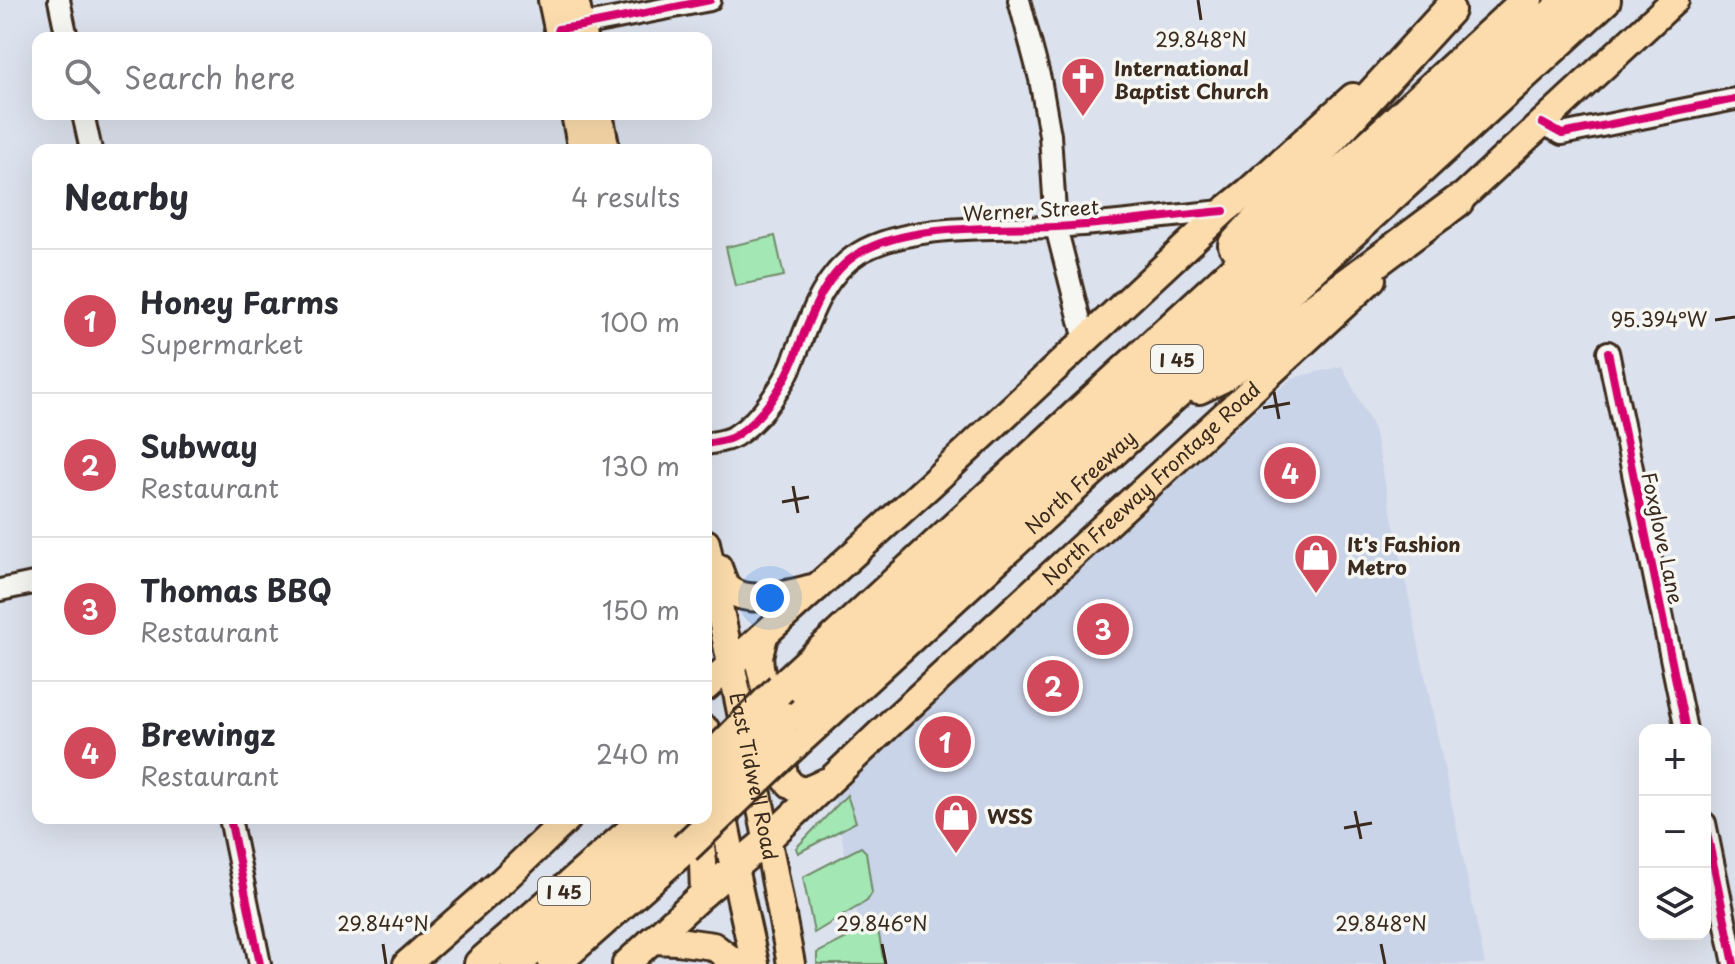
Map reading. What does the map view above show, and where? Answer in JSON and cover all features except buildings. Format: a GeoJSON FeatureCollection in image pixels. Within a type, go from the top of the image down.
{"type":"FeatureCollection","features":[{"type":"Feature","properties":{"kind":"highway","name":"I 45"},"geometry":{"type":"LineString","coordinates":[[712,757],[781,688],[1527,0]]}},
{"type":"Feature","properties":{"kind":"highway","name":"North Freeway"},"geometry":{"type":"LineString","coordinates":[[712,818],[790,731],[1568,0]]}},
{"type":"Feature","properties":{"kind":"highway","name":"North Freeway"},"geometry":{"type":"LineString","coordinates":[[712,787],[790,731],[1158,409],[1605,0]]}},
{"type":"Feature","properties":{"kind":"highway"},"geometry":{"type":"LineString","coordinates":[[1082,410],[1454,5]]}},
{"type":"Feature","properties":{"kind":"highway"},"geometry":{"type":"LineString","coordinates":[[1158,409],[1222,377],[1458,201]]}},
{"type":"Feature","properties":{"kind":"highway","name":"I 45"},"geometry":{"type":"LineString","coordinates":[[480,964],[640,824]]}},
{"type":"Feature","properties":{"kind":"highway"},"geometry":{"type":"LineString","coordinates":[[516,964],[669,824]]}},
{"type":"Feature","properties":{"kind":"highway","name":"North Freeway"},"geometry":{"type":"LineString","coordinates":[[554,964],[685,848],[707,824]]}},
{"type":"Feature","properties":{"kind":"main road"},"geometry":{"type":"LineString","coordinates":[[552,0],[569,32]]}},
{"type":"Feature","properties":{"kind":"main road"},"geometry":{"type":"LineString","coordinates":[[570,32],[575,0]]}},
{"type":"Feature","properties":{"kind":"main road","name":"North Freeway Frontage Road"},"geometry":{"type":"LineString","coordinates":[[626,964],[767,840],[1675,0]]}},
{"type":"Feature","properties":{"kind":"main road"},"geometry":{"type":"LineString","coordinates":[[712,682],[930,485],[1224,211],[1454,5]]}},
{"type":"Feature","properties":{"kind":"main road"},"geometry":{"type":"LineString","coordinates":[[576,120],[581,144]]}},
{"type":"Feature","properties":{"kind":"main road"},"geometry":{"type":"LineString","coordinates":[[600,120],[605,144]]}},
{"type":"Feature","properties":{"kind":"main road"},"geometry":{"type":"LineString","coordinates":[[712,554],[727,587],[737,594],[764,598],[817,587]]}},
{"type":"Feature","properties":{"kind":"main road","name":"East Tidwell Road"},"geometry":{"type":"LineString","coordinates":[[712,570],[791,964]]}},
{"type":"Feature","properties":{"kind":"main road"},"geometry":{"type":"LineString","coordinates":[[764,636],[760,667],[785,778],[791,787],[800,791],[831,779]]}},
{"type":"Feature","properties":{"kind":"main road","name":"East Tidwell Road"},"geometry":{"type":"LineString","coordinates":[[712,760],[755,964]]}},
{"type":"Feature","properties":{"kind":"main road"},"geometry":{"type":"LineString","coordinates":[[407,964],[562,824]]}},
{"type":"Feature","properties":{"kind":"main road"},"geometry":{"type":"LineString","coordinates":[[698,824],[704,893]]}},
{"type":"Feature","properties":{"kind":"main road"},"geometry":{"type":"LineString","coordinates":[[652,940],[713,946],[737,964]]}},
{"type":"Feature","properties":{"kind":"street"},"geometry":{"type":"LineString","coordinates":[[59,0],[66,32]]}},
{"type":"Feature","properties":{"kind":"street"},"geometry":{"type":"LineString","coordinates":[[574,32],[710,0]]}},
{"type":"Feature","properties":{"kind":"street"},"geometry":{"type":"LineString","coordinates":[[1019,0],[1040,79],[1050,135],[1056,227],[1085,340]]}},
{"type":"Feature","properties":{"kind":"street"},"geometry":{"type":"LineString","coordinates":[[1542,123],[1562,134],[1735,99]]}},
{"type":"Feature","properties":{"kind":"street"},"geometry":{"type":"LineString","coordinates":[[84,120],[90,144]]}},
{"type":"Feature","properties":{"kind":"street","name":"Werner Street"},"geometry":{"type":"LineString","coordinates":[[712,442],[733,437],[759,415],[795,357],[805,328],[826,287],[858,254],[905,235],[989,228],[1056,227],[1224,211]]}},
{"type":"Feature","properties":{"kind":"street","name":"Foxglove Lane"},"geometry":{"type":"LineString","coordinates":[[1608,352],[1685,724]]}},
{"type":"Feature","properties":{"kind":"street"},"geometry":{"type":"LineString","coordinates":[[0,590],[32,583]]}},
{"type":"Feature","properties":{"kind":"street"},"geometry":{"type":"LineString","coordinates":[[231,824],[260,964]]}},
{"type":"Feature","properties":{"kind":"street"},"geometry":{"type":"LineString","coordinates":[[1711,852],[1734,964]]}},
{"type":"Feature","properties":{"kind":"shaded area"},"geometry":{"type":"Polygon","coordinates":[[[1342,366],[1374,429],[1485,964],[867,964],[832,789],[1292,378],[1342,366]]]}},
{"type":"Feature","properties":{"kind":"green space"},"geometry":{"type":"Polygon","coordinates":[[[775,236],[784,276],[735,286],[726,247],[775,236]]]}},
{"type":"Feature","properties":{"kind":"green space"},"geometry":{"type":"Polygon","coordinates":[[[847,795],[856,822],[798,853],[796,848],[847,795]]]}},
{"type":"Feature","properties":{"kind":"green space"},"geometry":{"type":"Polygon","coordinates":[[[861,847],[866,852],[872,893],[867,901],[814,933],[803,877],[861,847]]]}},
{"type":"Feature","properties":{"kind":"green space"},"geometry":{"type":"Polygon","coordinates":[[[872,925],[878,929],[884,964],[817,964],[817,953],[872,925]]]}},
{"type":"Feature","properties":{"kind":"cycle path"},"geometry":{"type":"LineString","coordinates":[[558,29],[710,0]]}},
{"type":"Feature","properties":{"kind":"cycle path"},"geometry":{"type":"LineString","coordinates":[[1542,123],[1562,134],[1735,99]]}},
{"type":"Feature","properties":{"kind":"cycle path"},"geometry":{"type":"LineString","coordinates":[[712,443],[735,436],[745,429],[772,400],[786,377],[827,285],[847,262],[880,243],[928,232],[1076,226],[1224,211]]}},
{"type":"Feature","properties":{"kind":"cycle path"},"geometry":{"type":"LineString","coordinates":[[1608,352],[1685,724]]}},
{"type":"Feature","properties":{"kind":"cycle path"},"geometry":{"type":"LineString","coordinates":[[231,824],[260,964]]}},
{"type":"Feature","properties":{"kind":"cycle path"},"geometry":{"type":"LineString","coordinates":[[1711,852],[1734,964]]}},
{"type":"Feature","properties":{"kind":"place","name":"International Baptist Church"},"geometry":{"type":"Point","coordinates":[1083,118]}},
{"type":"Feature","properties":{"kind":"place","name":"Brewingz"},"geometry":{"type":"Point","coordinates":[1290,473]}},
{"type":"Feature","properties":{"kind":"place","name":"It's Fashion Metro"},"geometry":{"type":"Point","coordinates":[1316,595]}},
{"type":"Feature","properties":{"kind":"place","name":"Thomas BBQ"},"geometry":{"type":"Point","coordinates":[1103,629]}},
{"type":"Feature","properties":{"kind":"place","name":"Subway"},"geometry":{"type":"Point","coordinates":[1053,686]}},
{"type":"Feature","properties":{"kind":"place","name":"Honey Farms"},"geometry":{"type":"Point","coordinates":[945,742]}},
{"type":"Feature","properties":{"kind":"place","name":"WSS"},"geometry":{"type":"Point","coordinates":[956,855]}}]}
